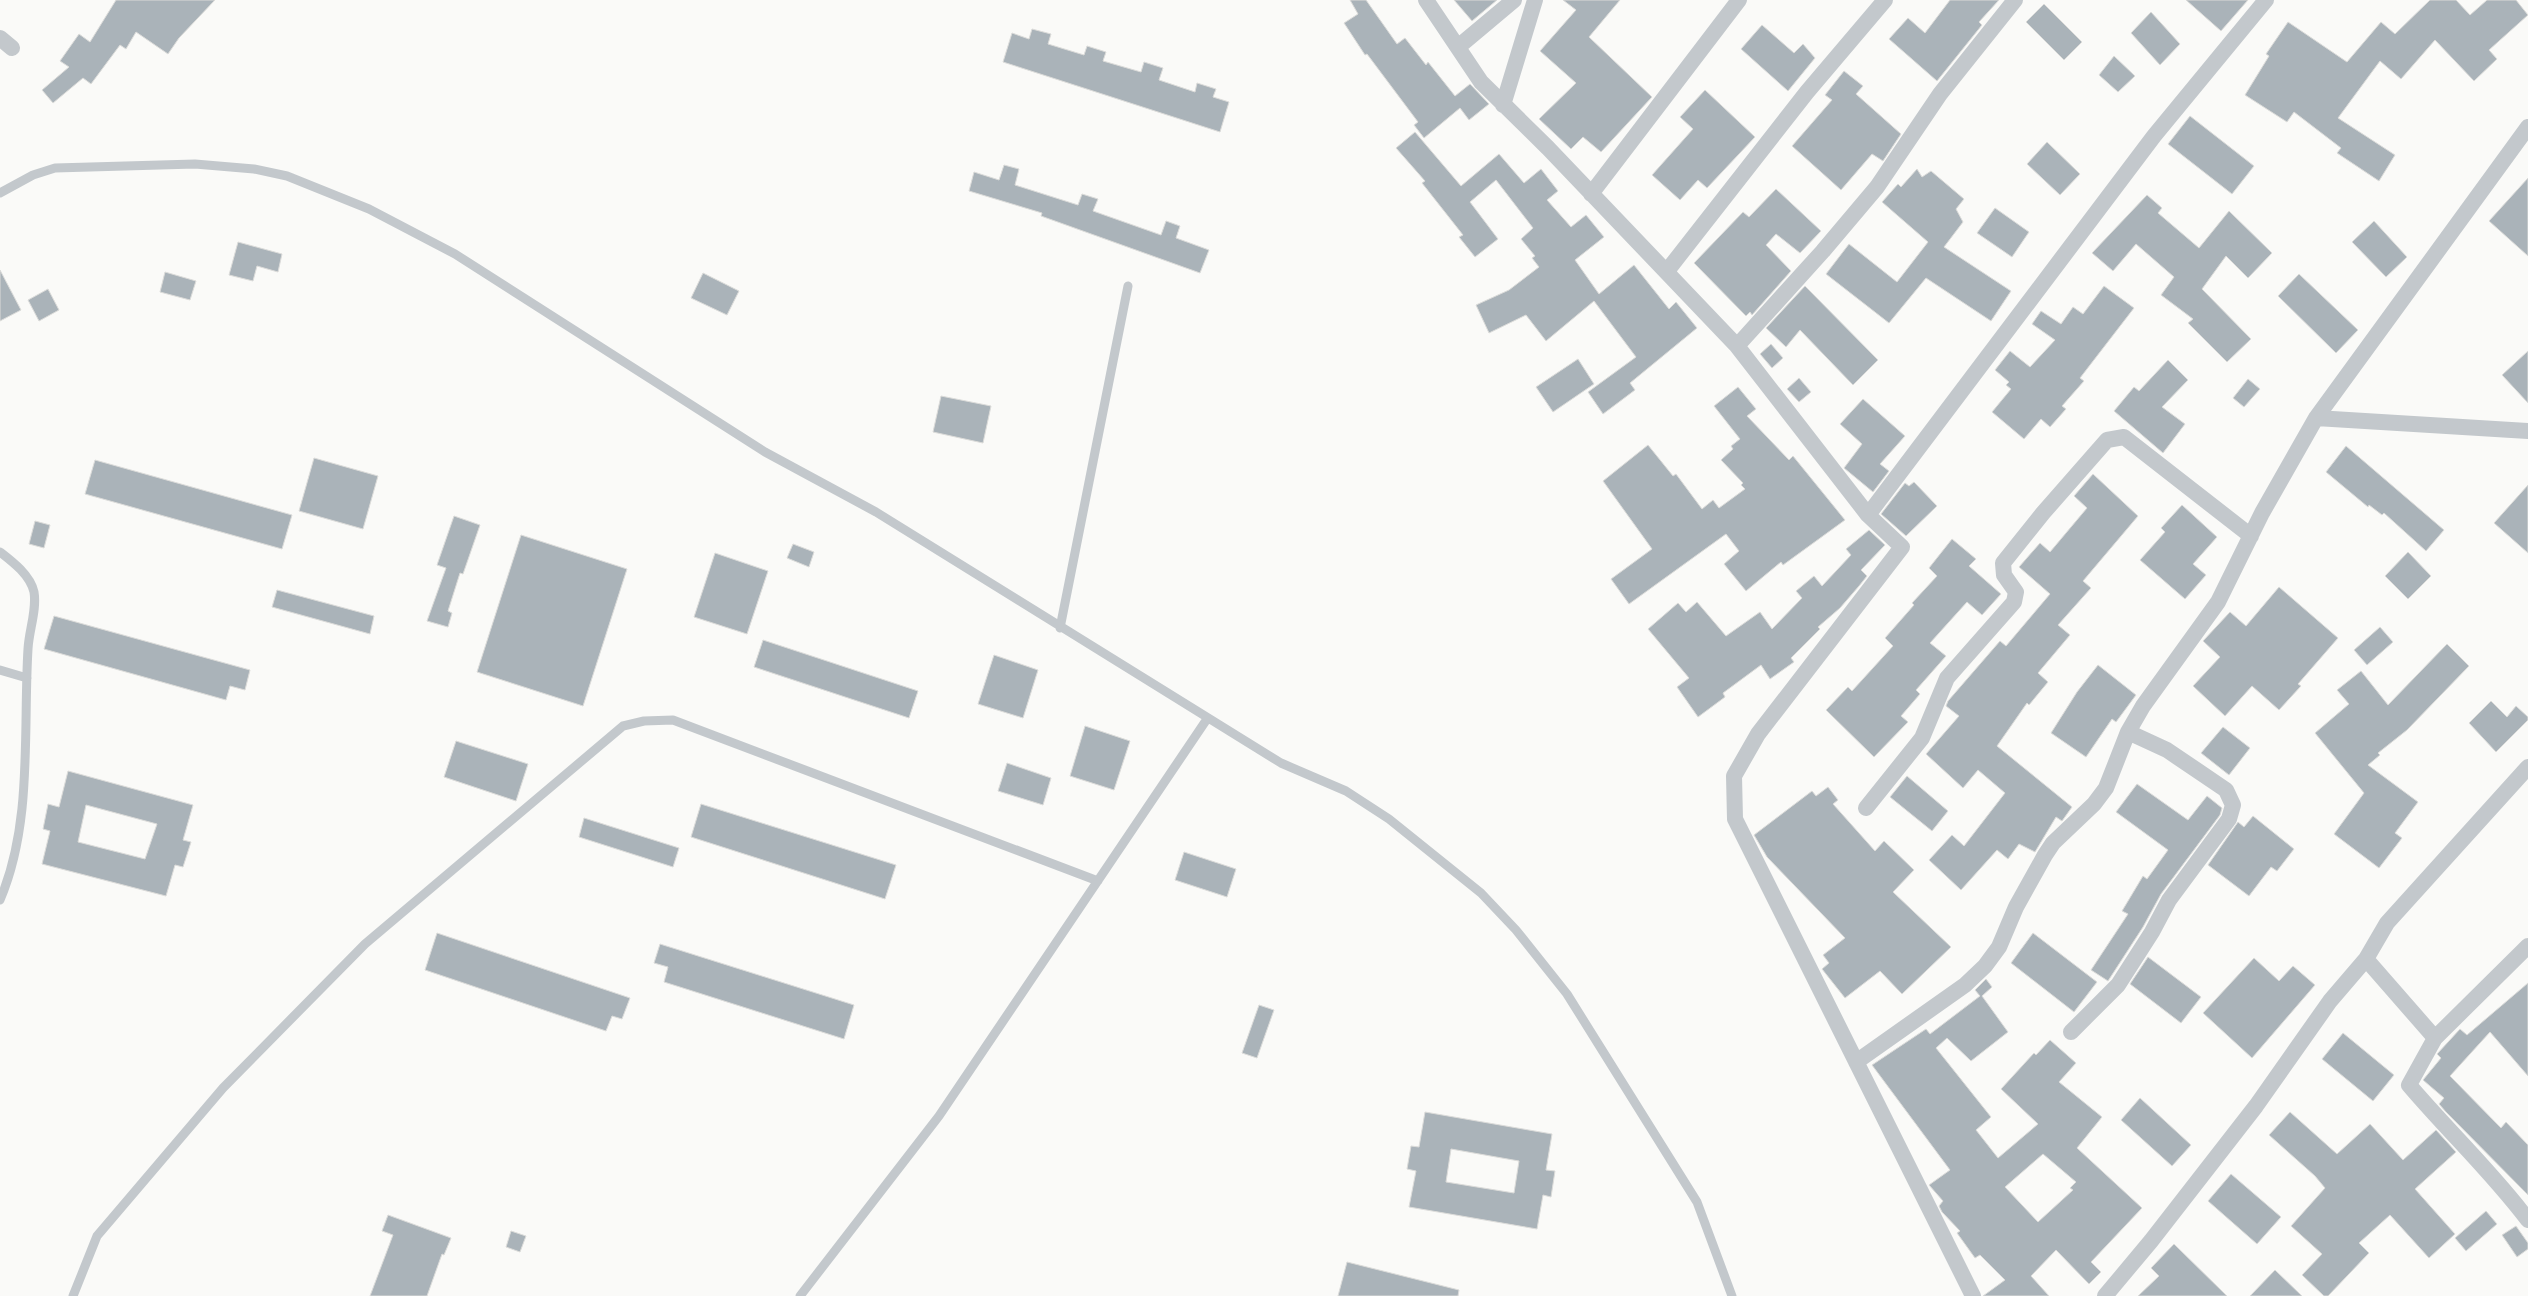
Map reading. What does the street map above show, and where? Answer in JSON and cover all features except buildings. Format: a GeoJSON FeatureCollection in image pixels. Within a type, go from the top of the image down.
{"type":"FeatureCollection","features":[{"type":"Feature","properties":{"kind":"street"},"geometry":{"type":"LineString","coordinates":[[1426,0],[1481,82],[1503,106],[1548,148],[1737,346],[1868,515],[1902,547],[1758,734],[1734,776],[1735,819],[1973,1296]]}},
{"type":"Feature","properties":{"kind":"street"},"geometry":{"type":"LineString","coordinates":[[1458,47],[1514,0]]}},
{"type":"Feature","properties":{"kind":"street"},"geometry":{"type":"LineString","coordinates":[[1503,106],[1536,0]]}},
{"type":"Feature","properties":{"kind":"street"},"geometry":{"type":"LineString","coordinates":[[1591,194],[1739,0]]}},
{"type":"Feature","properties":{"kind":"street"},"geometry":{"type":"LineString","coordinates":[[1667,271],[1807,92],[1885,0]]}},
{"type":"Feature","properties":{"kind":"street"},"geometry":{"type":"LineString","coordinates":[[1737,346],[1872,194],[1940,94],[2015,0]]}},
{"type":"Feature","properties":{"kind":"street"},"geometry":{"type":"LineString","coordinates":[[1868,515],[2154,136],[2266,0]]}},
{"type":"Feature","properties":{"kind":"street"},"geometry":{"type":"LineString","coordinates":[[1856,1062],[1965,985],[1985,966],[1999,947],[2016,907],[2045,855],[2053,843],[2094,804],[2106,788],[2128,732],[2143,706],[2218,602],[2251,536],[2316,418],[2528,127]]}},
{"type":"Feature","properties":{"kind":"street"},"geometry":{"type":"LineString","coordinates":[[2316,418],[2528,431]]}},
{"type":"Feature","properties":{"kind":"street"},"geometry":{"type":"LineString","coordinates":[[1866,808],[1922,738],[1947,678],[2014,602],[2016,592],[2004,575],[2003,563],[2043,513],[2108,440],[2124,437],[2251,536]]}},
{"type":"Feature","properties":{"kind":"street"},"geometry":{"type":"LineString","coordinates":[[2071,1032],[2118,985],[2152,932],[2169,900],[2229,819],[2233,805],[2226,790],[2167,750],[2128,732]]}},
{"type":"Feature","properties":{"kind":"street"},"geometry":{"type":"LineString","coordinates":[[2105,1296],[2151,1241],[2256,1106],[2330,1001],[2366,959],[2387,923],[2528,767]]}},
{"type":"Feature","properties":{"kind":"street"},"geometry":{"type":"LineString","coordinates":[[2528,946],[2435,1038],[2409,1085],[2442,1125],[2480,1162],[2528,1220]]}},
{"type":"Feature","properties":{"kind":"street"},"geometry":{"type":"LineString","coordinates":[[2366,959],[2435,1038]]}},
{"type":"Feature","properties":{"kind":"lane"},"geometry":{"type":"LineString","coordinates":[[0,193],[33,174],[55,168],[195,164],[254,169],[287,176],[369,209],[455,254],[765,452],[876,512],[1207,719],[1281,763],[1346,791],[1389,818],[1482,893],[1516,930],[1567,994],[1697,1202],[1732,1296]]}},
{"type":"Feature","properties":{"kind":"lane"},"geometry":{"type":"LineString","coordinates":[[1060,628],[1128,286]]}},
{"type":"Feature","properties":{"kind":"lane"},"geometry":{"type":"LineString","coordinates":[[0,552],[26,577],[34,591],[25,763],[17,849],[11,875],[0,900]]}},
{"type":"Feature","properties":{"kind":"lane"},"geometry":{"type":"LineString","coordinates":[[0,670],[28,678]]}},
{"type":"Feature","properties":{"kind":"lane"},"geometry":{"type":"LineString","coordinates":[[800,1296],[939,1116],[1022,990],[1207,719]]}},
{"type":"Feature","properties":{"kind":"lane"},"geometry":{"type":"LineString","coordinates":[[73,1296],[97,1236],[223,1088],[365,944],[623,726],[644,721],[672,720],[1098,881]]}}]}
